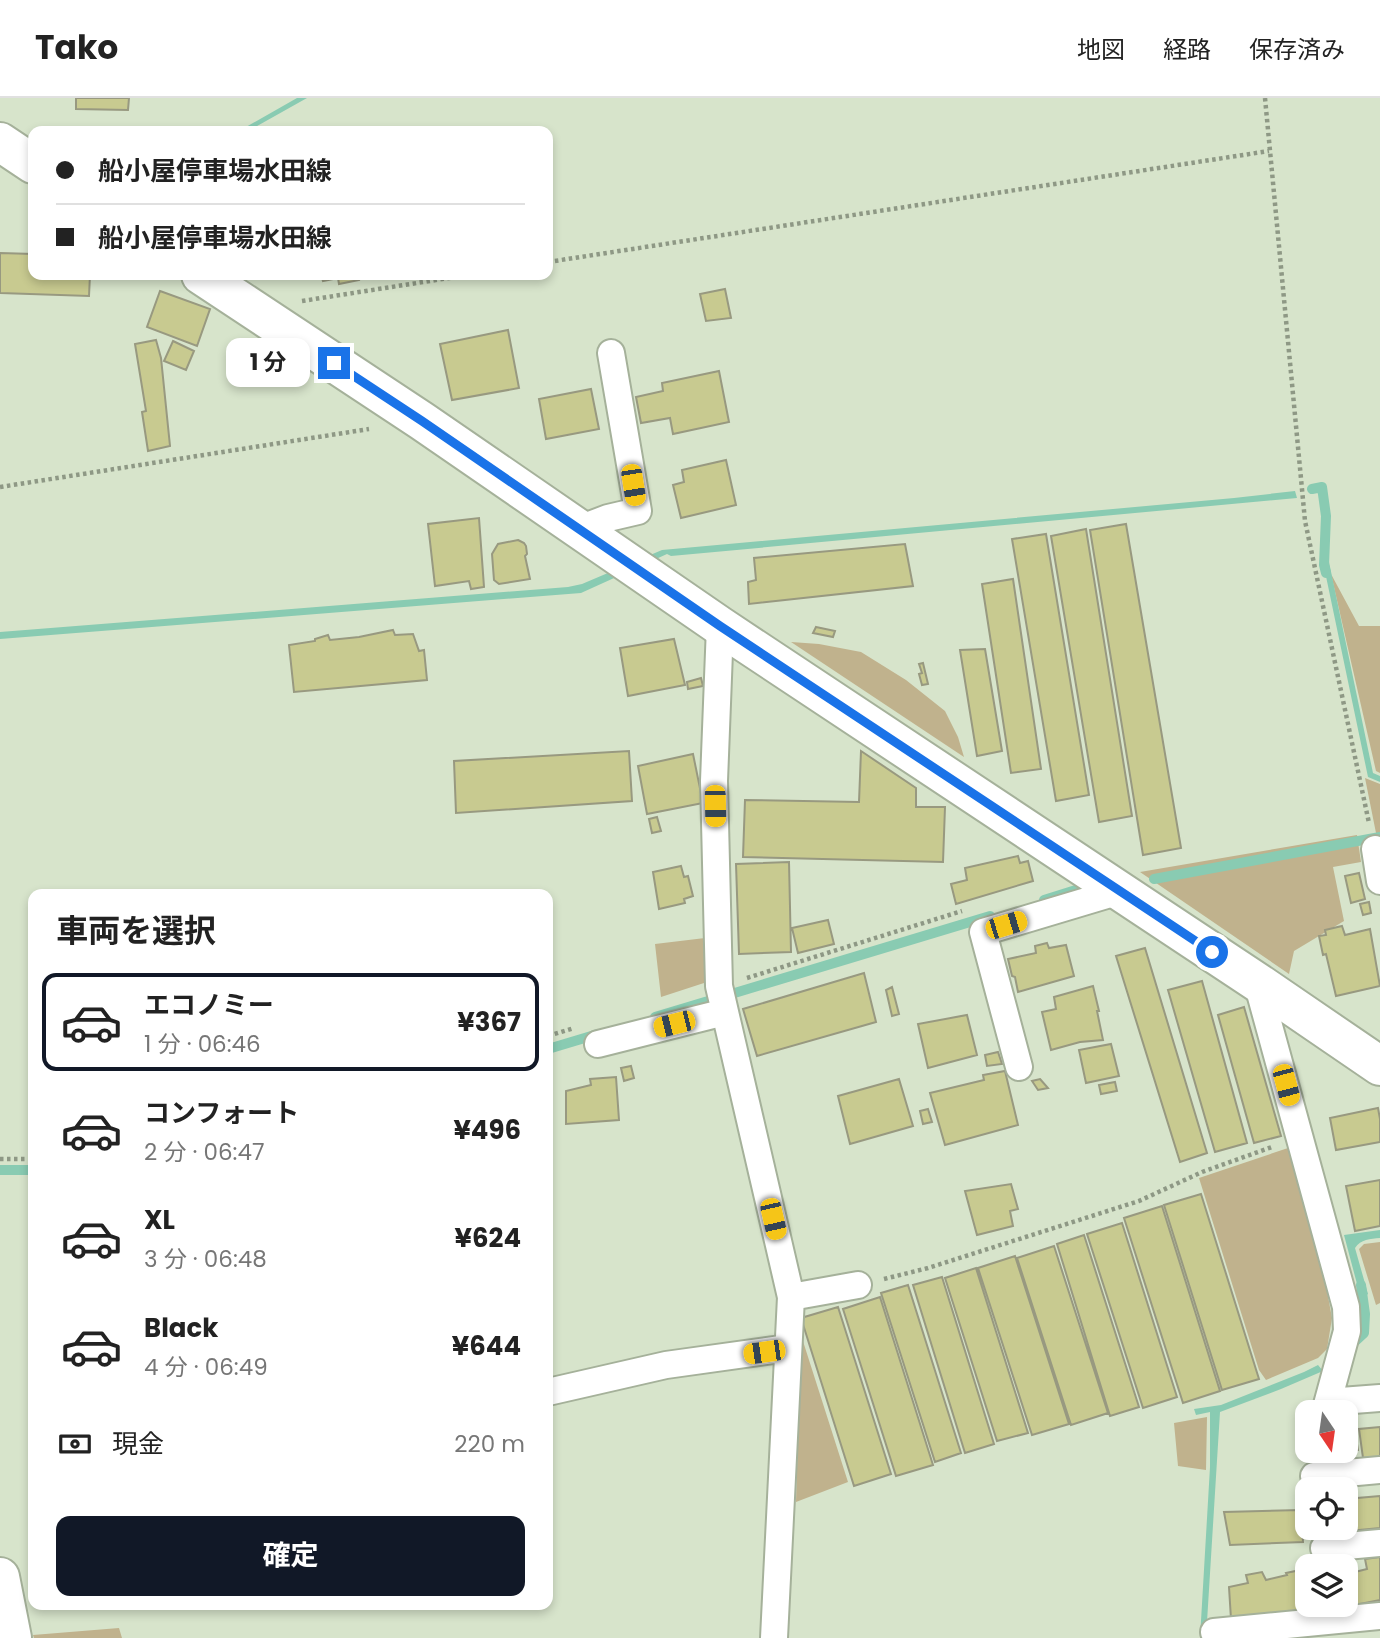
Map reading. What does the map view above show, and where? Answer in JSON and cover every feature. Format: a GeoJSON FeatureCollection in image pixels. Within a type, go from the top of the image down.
{"type":"FeatureCollection","features":[{"type":"Feature","properties":{"kind":"main road"},"geometry":{"type":"LineString","coordinates":[[0,142],[28,161]]}},
{"type":"Feature","properties":{"kind":"main road"},"geometry":{"type":"LineString","coordinates":[[209,280],[422,421],[720,626],[1380,1066]]}},
{"type":"Feature","properties":{"kind":"main road"},"geometry":{"type":"LineString","coordinates":[[0,1577],[12,1638]]}},
{"type":"Feature","properties":{"kind":"street"},"geometry":{"type":"LineString","coordinates":[[579,529],[638,511],[611,353]]}},
{"type":"Feature","properties":{"kind":"street"},"geometry":{"type":"LineString","coordinates":[[720,626],[714,781],[722,999],[791,1297],[774,1638]]}},
{"type":"Feature","properties":{"kind":"street"},"geometry":{"type":"LineString","coordinates":[[1375,849],[1380,881]]}},
{"type":"Feature","properties":{"kind":"street"},"geometry":{"type":"LineString","coordinates":[[1019,1068],[983,932],[1120,891]]}},
{"type":"Feature","properties":{"kind":"street"},"geometry":{"type":"LineString","coordinates":[[1257,982],[1346,1307],[1347,1331],[1329,1400]]}},
{"type":"Feature","properties":{"kind":"street"},"geometry":{"type":"LineString","coordinates":[[598,1044],[722,999]]}},
{"type":"Feature","properties":{"kind":"street"},"geometry":{"type":"LineString","coordinates":[[791,1297],[858,1285]]}},
{"type":"Feature","properties":{"kind":"street"},"geometry":{"type":"LineString","coordinates":[[553,1391],[666,1365],[788,1348]]}},
{"type":"Feature","properties":{"kind":"street"},"geometry":{"type":"LineString","coordinates":[[1358,1402],[1380,1398]]}},
{"type":"Feature","properties":{"kind":"street"},"geometry":{"type":"LineString","coordinates":[[1314,1472],[1380,1470]]}},
{"type":"Feature","properties":{"kind":"street"},"geometry":{"type":"LineString","coordinates":[[1324,1547],[1380,1543]]}},
{"type":"Feature","properties":{"kind":"street"},"geometry":{"type":"LineString","coordinates":[[1358,1614],[1380,1616]]}},
{"type":"Feature","properties":{"kind":"street"},"geometry":{"type":"LineString","coordinates":[[1214,1632],[1304,1617]]}},
{"type":"Feature","properties":{"kind":"path"},"geometry":{"type":"LineString","coordinates":[[1265,98],[1305,521],[1375,849]]}},
{"type":"Feature","properties":{"kind":"path"},"geometry":{"type":"LineString","coordinates":[[553,261],[1269,151]]}},
{"type":"Feature","properties":{"kind":"path"},"geometry":{"type":"LineString","coordinates":[[269,320],[290,304],[308,299],[435,280]]}},
{"type":"Feature","properties":{"kind":"path"},"geometry":{"type":"LineString","coordinates":[[0,487],[422,421]]}},
{"type":"Feature","properties":{"kind":"path"},"geometry":{"type":"LineString","coordinates":[[722,999],[971,908]]}},
{"type":"Feature","properties":{"kind":"path"},"geometry":{"type":"LineString","coordinates":[[858,1285],[928,1268],[1139,1201],[1202,1172],[1300,1137]]}},
{"type":"Feature","properties":{"kind":"path"},"geometry":{"type":"LineString","coordinates":[[0,1159],[28,1159]]}},
{"type":"Feature","properties":{"kind":"shaded area"},"geometry":{"type":"Polygon","coordinates":[[[297,98],[307,98],[257,126],[248,126],[297,98]]]}},
{"type":"Feature","properties":{"kind":"shaded area"},"geometry":{"type":"Polygon","coordinates":[[[1295,491],[1297,498],[671,556],[667,554],[581,593],[0,639],[0,632],[568,587],[582,584],[662,550],[1295,491]]]}},
{"type":"Feature","properties":{"kind":"shaded area"},"geometry":{"type":"Polygon","coordinates":[[[1323,562],[1329,562],[1373,773],[1380,776],[1380,782],[1368,777],[1323,562]]]}},
{"type":"Feature","properties":{"kind":"shaded area"},"geometry":{"type":"Polygon","coordinates":[[[1331,574],[1359,626],[1380,626],[1380,773],[1376,771],[1331,574]]]}},
{"type":"Feature","properties":{"kind":"shaded area"},"geometry":{"type":"Polygon","coordinates":[[[791,642],[861,652],[906,680],[945,711],[964,757],[791,642]]]}},
{"type":"Feature","properties":{"kind":"shaded area"},"geometry":{"type":"Polygon","coordinates":[[[1365,778],[1380,784],[1380,833],[1376,833],[1365,778]]]}},
{"type":"Feature","properties":{"kind":"shaded area"},"geometry":{"type":"Polygon","coordinates":[[[1357,835],[1361,862],[1333,867],[1344,921],[1294,951],[1289,974],[1140,872],[1357,835]]]}},
{"type":"Feature","properties":{"kind":"shaded area"},"geometry":{"type":"Polygon","coordinates":[[[705,938],[704,983],[661,997],[655,944],[705,938]]]}},
{"type":"Feature","properties":{"kind":"shaded area"},"geometry":{"type":"Polygon","coordinates":[[[1288,1148],[1324,1275],[1332,1318],[1327,1349],[1318,1358],[1266,1380],[1259,1370],[1199,1178],[1288,1148]]]}},
{"type":"Feature","properties":{"kind":"shaded area"},"geometry":{"type":"Polygon","coordinates":[[[1380,1230],[1380,1238],[1363,1241],[1355,1248],[1368,1294],[1361,1299],[1344,1235],[1380,1230]]]}},
{"type":"Feature","properties":{"kind":"shaded area"},"geometry":{"type":"Polygon","coordinates":[[[1380,1242],[1380,1303],[1376,1305],[1359,1249],[1364,1244],[1380,1242]]]}},
{"type":"Feature","properties":{"kind":"shaded area"},"geometry":{"type":"Polygon","coordinates":[[[801,1335],[848,1482],[796,1502],[801,1335]]]}},
{"type":"Feature","properties":{"kind":"shaded area"},"geometry":{"type":"Polygon","coordinates":[[[1318,1365],[1323,1371],[1220,1412],[1206,1638],[1200,1638],[1210,1467],[1210,1412],[1196,1415],[1194,1409],[1221,1405],[1318,1365]]]}},
{"type":"Feature","properties":{"kind":"shaded area"},"geometry":{"type":"Polygon","coordinates":[[[1207,1417],[1206,1470],[1178,1466],[1174,1423],[1207,1417]]]}},
{"type":"Feature","properties":{"kind":"shaded area"},"geometry":{"type":"Polygon","coordinates":[[[119,1628],[122,1638],[34,1638],[33,1635],[119,1628]]]}},
{"type":"Feature","properties":{"kind":"building"},"geometry":{"type":"Polygon","coordinates":[[[76,98],[129,98],[128,110],[76,109],[76,98]]]}},
{"type":"Feature","properties":{"kind":"building"},"geometry":{"type":"Polygon","coordinates":[[[0,253],[28,254],[28,280],[90,280],[89,296],[0,293],[0,253]]]}},
{"type":"Feature","properties":{"kind":"building"},"geometry":{"type":"Polygon","coordinates":[[[338,280],[359,280],[339,284],[338,280]]]}},
{"type":"Feature","properties":{"kind":"building"},"geometry":{"type":"Polygon","coordinates":[[[725,289],[731,318],[706,321],[700,294],[725,289]]]}},
{"type":"Feature","properties":{"kind":"building"},"geometry":{"type":"Polygon","coordinates":[[[160,291],[210,309],[197,346],[147,327],[160,291]]]}},
{"type":"Feature","properties":{"kind":"building"},"geometry":{"type":"Polygon","coordinates":[[[508,330],[519,388],[452,400],[440,344],[508,330]]]}},
{"type":"Feature","properties":{"kind":"building"},"geometry":{"type":"Polygon","coordinates":[[[156,340],[161,358],[170,446],[148,451],[142,412],[146,411],[135,344],[156,340]]]}},
{"type":"Feature","properties":{"kind":"building"},"geometry":{"type":"Polygon","coordinates":[[[173,341],[194,351],[186,370],[164,361],[173,341]]]}},
{"type":"Feature","properties":{"kind":"building"},"geometry":{"type":"Polygon","coordinates":[[[719,371],[729,422],[673,434],[670,418],[641,423],[636,397],[663,391],[662,383],[719,371]]]}},
{"type":"Feature","properties":{"kind":"building"},"geometry":{"type":"Polygon","coordinates":[[[591,389],[599,429],[546,439],[539,399],[591,389]]]}},
{"type":"Feature","properties":{"kind":"building"},"geometry":{"type":"Polygon","coordinates":[[[726,460],[736,505],[681,518],[673,485],[684,482],[682,470],[726,460]]]}},
{"type":"Feature","properties":{"kind":"building"},"geometry":{"type":"Polygon","coordinates":[[[479,518],[484,587],[471,589],[469,581],[435,586],[428,524],[479,518]]]}},
{"type":"Feature","properties":{"kind":"building"},"geometry":{"type":"Polygon","coordinates":[[[1126,524],[1181,848],[1143,855],[1090,530],[1126,524]]]}},
{"type":"Feature","properties":{"kind":"building"},"geometry":{"type":"Polygon","coordinates":[[[1086,529],[1132,816],[1099,822],[1051,536],[1086,529]]]}},
{"type":"Feature","properties":{"kind":"building"},"geometry":{"type":"Polygon","coordinates":[[[1046,534],[1089,795],[1056,801],[1012,539],[1046,534]]]}},
{"type":"Feature","properties":{"kind":"building"},"geometry":{"type":"Polygon","coordinates":[[[518,540],[526,546],[525,556],[530,579],[499,584],[494,580],[492,554],[498,544],[518,540]]]}},
{"type":"Feature","properties":{"kind":"building"},"geometry":{"type":"Polygon","coordinates":[[[905,544],[913,586],[749,604],[748,582],[756,580],[754,558],[905,544]]]}},
{"type":"Feature","properties":{"kind":"building"},"geometry":{"type":"Polygon","coordinates":[[[1013,579],[1041,769],[1011,773],[982,584],[1013,579]]]}},
{"type":"Feature","properties":{"kind":"building"},"geometry":{"type":"Polygon","coordinates":[[[816,627],[835,631],[833,637],[813,633],[816,627]]]}},
{"type":"Feature","properties":{"kind":"building"},"geometry":{"type":"Polygon","coordinates":[[[393,630],[395,635],[413,634],[419,651],[424,650],[427,680],[294,692],[289,645],[315,641],[328,635],[330,640],[393,630]]]}},
{"type":"Feature","properties":{"kind":"building"},"geometry":{"type":"Polygon","coordinates":[[[674,639],[685,685],[628,696],[620,648],[674,639]]]}},
{"type":"Feature","properties":{"kind":"building"},"geometry":{"type":"Polygon","coordinates":[[[985,649],[1002,751],[977,756],[960,650],[985,649]]]}},
{"type":"Feature","properties":{"kind":"building"},"geometry":{"type":"Polygon","coordinates":[[[923,663],[928,684],[922,685],[919,664],[923,663]]]}},
{"type":"Feature","properties":{"kind":"building"},"geometry":{"type":"Polygon","coordinates":[[[701,678],[703,686],[688,689],[687,682],[701,678]]]}},
{"type":"Feature","properties":{"kind":"building"},"geometry":{"type":"Polygon","coordinates":[[[629,751],[632,801],[456,813],[454,761],[629,751]]]}},
{"type":"Feature","properties":{"kind":"building"},"geometry":{"type":"Polygon","coordinates":[[[861,751],[916,788],[916,807],[945,807],[943,862],[743,857],[745,800],[859,802],[861,751]]]}},
{"type":"Feature","properties":{"kind":"building"},"geometry":{"type":"Polygon","coordinates":[[[693,754],[703,803],[647,814],[638,766],[693,754]]]}},
{"type":"Feature","properties":{"kind":"building"},"geometry":{"type":"Polygon","coordinates":[[[657,817],[661,831],[652,833],[649,819],[657,817]]]}},
{"type":"Feature","properties":{"kind":"building"},"geometry":{"type":"Polygon","coordinates":[[[1018,856],[1020,863],[1028,861],[1033,881],[956,904],[951,884],[967,880],[965,868],[1018,856]]]}},
{"type":"Feature","properties":{"kind":"building"},"geometry":{"type":"Polygon","coordinates":[[[789,862],[791,952],[739,954],[736,864],[789,862]]]}},
{"type":"Feature","properties":{"kind":"building"},"geometry":{"type":"Polygon","coordinates":[[[681,866],[684,877],[688,876],[693,896],[684,899],[685,903],[659,909],[653,872],[681,866]]]}},
{"type":"Feature","properties":{"kind":"building"},"geometry":{"type":"Polygon","coordinates":[[[1359,873],[1365,899],[1351,903],[1345,876],[1359,873]]]}},
{"type":"Feature","properties":{"kind":"building"},"geometry":{"type":"Polygon","coordinates":[[[1369,902],[1371,913],[1363,915],[1360,904],[1369,902]]]}},
{"type":"Feature","properties":{"kind":"building"},"geometry":{"type":"Polygon","coordinates":[[[828,920],[834,944],[798,953],[792,928],[828,920]]]}},
{"type":"Feature","properties":{"kind":"building"},"geometry":{"type":"Polygon","coordinates":[[[1342,926],[1345,935],[1370,929],[1380,986],[1336,996],[1319,936],[1326,935],[1325,930],[1342,926]]]}},
{"type":"Feature","properties":{"kind":"building"},"geometry":{"type":"Polygon","coordinates":[[[1047,943],[1049,948],[1066,945],[1074,976],[1018,992],[1008,959],[1036,953],[1035,946],[1047,943]]]}},
{"type":"Feature","properties":{"kind":"building"},"geometry":{"type":"Polygon","coordinates":[[[1145,948],[1207,1153],[1180,1162],[1116,956],[1145,948]]]}},
{"type":"Feature","properties":{"kind":"building"},"geometry":{"type":"Polygon","coordinates":[[[864,973],[876,1022],[757,1056],[743,1009],[864,973]]]}},
{"type":"Feature","properties":{"kind":"building"},"geometry":{"type":"Polygon","coordinates":[[[1202,981],[1247,1143],[1215,1152],[1168,990],[1202,981]]]}},
{"type":"Feature","properties":{"kind":"building"},"geometry":{"type":"Polygon","coordinates":[[[1093,986],[1103,1040],[1080,1042],[1051,1050],[1042,1012],[1056,1009],[1054,997],[1093,986]]]}},
{"type":"Feature","properties":{"kind":"building"},"geometry":{"type":"Polygon","coordinates":[[[892,987],[899,1014],[892,1016],[886,990],[892,987]]]}},
{"type":"Feature","properties":{"kind":"building"},"geometry":{"type":"Polygon","coordinates":[[[1244,1007],[1281,1136],[1254,1143],[1218,1015],[1244,1007]]]}},
{"type":"Feature","properties":{"kind":"building"},"geometry":{"type":"Polygon","coordinates":[[[967,1015],[977,1055],[928,1068],[918,1024],[967,1015]]]}},
{"type":"Feature","properties":{"kind":"building"},"geometry":{"type":"Polygon","coordinates":[[[1111,1044],[1119,1076],[1086,1083],[1079,1050],[1111,1044]]]}},
{"type":"Feature","properties":{"kind":"building"},"geometry":{"type":"Polygon","coordinates":[[[998,1052],[1002,1064],[987,1066],[985,1055],[998,1052]]]}},
{"type":"Feature","properties":{"kind":"building"},"geometry":{"type":"Polygon","coordinates":[[[631,1066],[634,1078],[624,1081],[621,1068],[631,1066]]]}},
{"type":"Feature","properties":{"kind":"building"},"geometry":{"type":"Polygon","coordinates":[[[1005,1071],[1018,1125],[945,1145],[930,1093],[984,1080],[983,1075],[1005,1071]]]}},
{"type":"Feature","properties":{"kind":"building"},"geometry":{"type":"Polygon","coordinates":[[[616,1077],[619,1120],[566,1124],[566,1091],[591,1085],[590,1079],[616,1077]]]}},
{"type":"Feature","properties":{"kind":"building"},"geometry":{"type":"Polygon","coordinates":[[[899,1079],[913,1126],[850,1144],[838,1096],[899,1079]]]}},
{"type":"Feature","properties":{"kind":"building"},"geometry":{"type":"Polygon","coordinates":[[[1040,1079],[1048,1088],[1038,1090],[1032,1081],[1040,1079]]]}},
{"type":"Feature","properties":{"kind":"building"},"geometry":{"type":"Polygon","coordinates":[[[1115,1082],[1117,1091],[1101,1094],[1099,1085],[1115,1082]]]}},
{"type":"Feature","properties":{"kind":"building"},"geometry":{"type":"Polygon","coordinates":[[[1378,1108],[1380,1142],[1336,1150],[1330,1118],[1378,1108]]]}},
{"type":"Feature","properties":{"kind":"building"},"geometry":{"type":"Polygon","coordinates":[[[928,1109],[932,1122],[923,1124],[920,1111],[928,1109]]]}},
{"type":"Feature","properties":{"kind":"building"},"geometry":{"type":"Polygon","coordinates":[[[1380,1180],[1380,1226],[1355,1231],[1346,1186],[1380,1180]]]}},
{"type":"Feature","properties":{"kind":"building"},"geometry":{"type":"Polygon","coordinates":[[[1011,1184],[1018,1209],[1010,1211],[1013,1226],[977,1235],[965,1191],[1011,1184]]]}},
{"type":"Feature","properties":{"kind":"building"},"geometry":{"type":"Polygon","coordinates":[[[1201,1194],[1259,1379],[1222,1390],[1164,1205],[1201,1194]]]}},
{"type":"Feature","properties":{"kind":"building"},"geometry":{"type":"Polygon","coordinates":[[[1162,1206],[1220,1391],[1183,1403],[1124,1218],[1162,1206]]]}},
{"type":"Feature","properties":{"kind":"building"},"geometry":{"type":"Polygon","coordinates":[[[1122,1223],[1177,1397],[1143,1408],[1087,1234],[1122,1223]]]}},
{"type":"Feature","properties":{"kind":"building"},"geometry":{"type":"Polygon","coordinates":[[[1084,1235],[1139,1407],[1110,1416],[1057,1244],[1084,1235]]]}},
{"type":"Feature","properties":{"kind":"building"},"geometry":{"type":"Polygon","coordinates":[[[1054,1246],[1108,1413],[1071,1425],[1017,1258],[1054,1246]]]}},
{"type":"Feature","properties":{"kind":"building"},"geometry":{"type":"Polygon","coordinates":[[[1015,1256],[1069,1424],[1032,1435],[978,1268],[1015,1256]]]}},
{"type":"Feature","properties":{"kind":"building"},"geometry":{"type":"Polygon","coordinates":[[[976,1268],[1028,1433],[997,1441],[945,1278],[976,1268]]]}},
{"type":"Feature","properties":{"kind":"building"},"geometry":{"type":"Polygon","coordinates":[[[942,1277],[994,1444],[965,1453],[913,1285],[942,1277]]]}},
{"type":"Feature","properties":{"kind":"building"},"geometry":{"type":"Polygon","coordinates":[[[908,1285],[961,1453],[935,1462],[881,1293],[908,1285]]]}},
{"type":"Feature","properties":{"kind":"building"},"geometry":{"type":"Polygon","coordinates":[[[880,1297],[933,1465],[896,1476],[843,1309],[880,1297]]]}},
{"type":"Feature","properties":{"kind":"building"},"geometry":{"type":"Polygon","coordinates":[[[838,1307],[891,1474],[854,1486],[801,1318],[838,1307]]]}},
{"type":"Feature","properties":{"kind":"building"},"geometry":{"type":"Polygon","coordinates":[[[1380,1427],[1380,1457],[1363,1458],[1359,1429],[1380,1427]]]}},
{"type":"Feature","properties":{"kind":"building"},"geometry":{"type":"Polygon","coordinates":[[[1380,1496],[1380,1528],[1358,1530],[1358,1498],[1380,1496]]]}},
{"type":"Feature","properties":{"kind":"building"},"geometry":{"type":"Polygon","coordinates":[[[1295,1510],[1295,1540],[1303,1542],[1230,1545],[1224,1512],[1295,1510]]]}},
{"type":"Feature","properties":{"kind":"building"},"geometry":{"type":"Polygon","coordinates":[[[1380,1557],[1380,1600],[1358,1604],[1358,1571],[1367,1569],[1365,1559],[1380,1557]]]}},
{"type":"Feature","properties":{"kind":"building"},"geometry":{"type":"Polygon","coordinates":[[[1295,1571],[1295,1612],[1231,1619],[1229,1587],[1248,1583],[1246,1575],[1262,1572],[1266,1580],[1287,1575],[1286,1573],[1295,1571]]]}},
{"type":"Feature","properties":{"kind":"waterway"},"geometry":{"type":"LineString","coordinates":[[1312,489],[1322,487],[1326,516],[1326,573]]}},
{"type":"Feature","properties":{"kind":"waterway"},"geometry":{"type":"LineString","coordinates":[[1154,879],[1380,837]]}},
{"type":"Feature","properties":{"kind":"waterway"},"geometry":{"type":"LineString","coordinates":[[1044,900],[1079,889]]}},
{"type":"Feature","properties":{"kind":"waterway"},"geometry":{"type":"LineString","coordinates":[[655,1017],[990,916]]}},
{"type":"Feature","properties":{"kind":"waterway"},"geometry":{"type":"LineString","coordinates":[[553,1048],[598,1034]]}},
{"type":"Feature","properties":{"kind":"waterway"},"geometry":{"type":"LineString","coordinates":[[0,1170],[28,1170]]}},
{"type":"Feature","properties":{"kind":"waterway"},"geometry":{"type":"LineString","coordinates":[[1351,1345],[1364,1333],[1365,1314],[1361,1285]]}},
{"type":"Feature","properties":{"kind":"route"},"geometry":{"type":"LineString","coordinates":[[334,363],[720,626],[1212,952]]}}]}
